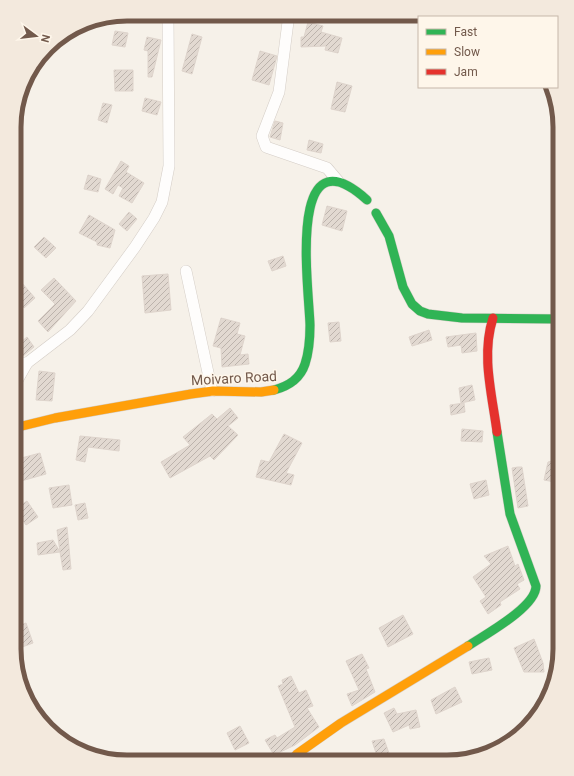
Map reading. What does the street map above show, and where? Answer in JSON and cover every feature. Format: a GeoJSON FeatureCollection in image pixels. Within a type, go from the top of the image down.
{"type":"FeatureCollection","features":[{"type":"Feature","properties":{"kind":"street"},"geometry":{"type":"LineString","coordinates":[[21,374],[27,363],[70,330],[88,310],[135,247],[154,218],[162,202],[169,166],[168,21]]}},
{"type":"Feature","properties":{"kind":"street"},"geometry":{"type":"LineString","coordinates":[[288,21],[278,92],[262,136],[266,147],[327,168],[338,181],[355,189],[367,200],[389,236],[403,286],[412,304],[428,314],[456,318],[553,319]]}},
{"type":"Feature","properties":{"kind":"street","name":"Moivaro Road"},"geometry":{"type":"LineString","coordinates":[[21,425],[60,416],[212,391],[271,392],[284,389],[293,384],[301,374],[306,362],[310,323],[306,247],[309,210],[315,192],[321,185],[330,181],[338,181]]}},
{"type":"Feature","properties":{"kind":"street"},"geometry":{"type":"LineString","coordinates":[[186,271],[212,391]]}},
{"type":"Feature","properties":{"kind":"street"},"geometry":{"type":"LineString","coordinates":[[296,755],[341,722],[474,642],[528,604],[536,593],[536,586],[512,520],[506,493],[486,359],[486,344],[493,318]]}},
{"type":"Feature","properties":{"kind":"street"},"geometry":{"type":"LineString","coordinates":[[21,363],[27,363]]}},
{"type":"Feature","properties":{"kind":"building"},"geometry":{"type":"Polygon","coordinates":[[[308,22],[323,26],[321,32],[342,38],[338,53],[325,50],[326,46],[301,47],[301,37],[304,37],[308,22]]]}},
{"type":"Feature","properties":{"kind":"building"},"geometry":{"type":"Polygon","coordinates":[[[115,31],[128,33],[125,47],[112,45],[115,31]]]}},
{"type":"Feature","properties":{"kind":"building"},"geometry":{"type":"Polygon","coordinates":[[[192,34],[202,37],[192,74],[182,71],[192,34]]]}},
{"type":"Feature","properties":{"kind":"building"},"geometry":{"type":"Polygon","coordinates":[[[147,37],[161,40],[152,77],[148,77],[148,51],[144,50],[147,37]]]}},
{"type":"Feature","properties":{"kind":"building"},"geometry":{"type":"Polygon","coordinates":[[[260,51],[277,56],[269,85],[252,80],[260,51]]]}},
{"type":"Feature","properties":{"kind":"building"},"geometry":{"type":"Polygon","coordinates":[[[114,70],[133,70],[133,91],[115,91],[114,70]]]}},
{"type":"Feature","properties":{"kind":"building"},"geometry":{"type":"Polygon","coordinates":[[[337,82],[352,86],[345,112],[331,109],[337,82]]]}},
{"type":"Feature","properties":{"kind":"building"},"geometry":{"type":"Polygon","coordinates":[[[145,98],[161,102],[157,115],[142,111],[145,98]]]}},
{"type":"Feature","properties":{"kind":"building"},"geometry":{"type":"Polygon","coordinates":[[[103,103],[112,105],[107,123],[98,120],[103,103]]]}},
{"type":"Feature","properties":{"kind":"building"},"geometry":{"type":"Polygon","coordinates":[[[275,121],[283,123],[280,140],[270,137],[275,121]]]}},
{"type":"Feature","properties":{"kind":"building"},"geometry":{"type":"Polygon","coordinates":[[[309,140],[323,144],[321,153],[307,150],[309,140]]]}},
{"type":"Feature","properties":{"kind":"building"},"geometry":{"type":"Polygon","coordinates":[[[121,161],[129,166],[126,172],[144,183],[132,203],[119,196],[123,188],[118,185],[113,194],[105,189],[121,161]]]}},
{"type":"Feature","properties":{"kind":"building"},"geometry":{"type":"Polygon","coordinates":[[[88,175],[101,179],[98,192],[84,189],[88,175]]]}},
{"type":"Feature","properties":{"kind":"building"},"geometry":{"type":"Polygon","coordinates":[[[327,206],[347,211],[342,231],[322,225],[327,206]]]}},
{"type":"Feature","properties":{"kind":"building"},"geometry":{"type":"Polygon","coordinates":[[[129,212],[137,219],[127,231],[119,224],[129,212]]]}},
{"type":"Feature","properties":{"kind":"building"},"geometry":{"type":"Polygon","coordinates":[[[89,215],[115,230],[110,248],[97,245],[97,242],[79,233],[89,215]]]}},
{"type":"Feature","properties":{"kind":"building"},"geometry":{"type":"Polygon","coordinates":[[[44,237],[56,248],[46,258],[34,247],[44,237]]]}},
{"type":"Feature","properties":{"kind":"building"},"geometry":{"type":"Polygon","coordinates":[[[283,256],[286,266],[272,271],[268,261],[283,256]]]}},
{"type":"Feature","properties":{"kind":"building"},"geometry":{"type":"Polygon","coordinates":[[[168,274],[171,310],[145,313],[142,276],[168,274]]]}},
{"type":"Feature","properties":{"kind":"building"},"geometry":{"type":"Polygon","coordinates":[[[54,278],[76,301],[48,332],[38,321],[55,304],[41,290],[54,278]]]}},
{"type":"Feature","properties":{"kind":"building"},"geometry":{"type":"Polygon","coordinates":[[[21,282],[35,298],[24,308],[21,304],[21,282]]]}},
{"type":"Feature","properties":{"kind":"building"},"geometry":{"type":"Polygon","coordinates":[[[221,318],[240,323],[237,334],[245,336],[240,355],[248,354],[249,364],[222,367],[221,348],[213,346],[221,318]]]}},
{"type":"Feature","properties":{"kind":"building"},"geometry":{"type":"Polygon","coordinates":[[[339,322],[341,341],[330,342],[328,323],[339,322]]]}},
{"type":"Feature","properties":{"kind":"building"},"geometry":{"type":"Polygon","coordinates":[[[429,330],[432,340],[412,346],[409,337],[429,330]]]}},
{"type":"Feature","properties":{"kind":"building"},"geometry":{"type":"Polygon","coordinates":[[[476,333],[477,351],[462,353],[461,345],[448,347],[446,337],[476,333]]]}},
{"type":"Feature","properties":{"kind":"building"},"geometry":{"type":"Polygon","coordinates":[[[27,337],[34,347],[23,356],[21,356],[21,342],[27,337]]]}},
{"type":"Feature","properties":{"kind":"building"},"geometry":{"type":"Polygon","coordinates":[[[39,371],[55,373],[52,401],[36,400],[39,371]]]}},
{"type":"Feature","properties":{"kind":"building"},"geometry":{"type":"Polygon","coordinates":[[[472,385],[475,400],[461,403],[459,388],[472,385]]]}},
{"type":"Feature","properties":{"kind":"building"},"geometry":{"type":"Polygon","coordinates":[[[464,403],[465,412],[451,415],[450,405],[464,403]]]}},
{"type":"Feature","properties":{"kind":"building"},"geometry":{"type":"Polygon","coordinates":[[[230,408],[238,418],[228,426],[238,435],[214,460],[210,456],[170,478],[161,462],[190,445],[183,437],[212,414],[217,419],[230,408]]]}},
{"type":"Feature","properties":{"kind":"building"},"geometry":{"type":"Polygon","coordinates":[[[462,429],[483,431],[482,442],[461,441],[462,429]]]}},
{"type":"Feature","properties":{"kind":"building"},"geometry":{"type":"Polygon","coordinates":[[[284,434],[302,443],[286,473],[294,475],[291,485],[256,477],[261,460],[269,462],[284,434]]]}},
{"type":"Feature","properties":{"kind":"building"},"geometry":{"type":"Polygon","coordinates":[[[80,436],[120,440],[119,451],[88,447],[85,462],[76,460],[80,436]]]}},
{"type":"Feature","properties":{"kind":"building"},"geometry":{"type":"Polygon","coordinates":[[[40,453],[46,474],[21,481],[21,458],[40,453]]]}},
{"type":"Feature","properties":{"kind":"building"},"geometry":{"type":"Polygon","coordinates":[[[553,461],[553,482],[544,480],[548,462],[553,461]]]}},
{"type":"Feature","properties":{"kind":"building"},"geometry":{"type":"Polygon","coordinates":[[[522,467],[528,506],[518,508],[512,468],[522,467]]]}},
{"type":"Feature","properties":{"kind":"building"},"geometry":{"type":"Polygon","coordinates":[[[486,480],[489,495],[474,499],[470,484],[486,480]]]}},
{"type":"Feature","properties":{"kind":"building"},"geometry":{"type":"Polygon","coordinates":[[[69,485],[72,505],[53,508],[49,488],[69,485]]]}},
{"type":"Feature","properties":{"kind":"building"},"geometry":{"type":"Polygon","coordinates":[[[27,501],[38,517],[26,525],[21,518],[21,505],[27,501]]]}},
{"type":"Feature","properties":{"kind":"building"},"geometry":{"type":"Polygon","coordinates":[[[85,503],[88,518],[78,520],[75,505],[85,503]]]}},
{"type":"Feature","properties":{"kind":"building"},"geometry":{"type":"Polygon","coordinates":[[[67,527],[71,569],[63,570],[57,530],[67,527]]]}},
{"type":"Feature","properties":{"kind":"building"},"geometry":{"type":"Polygon","coordinates":[[[53,540],[60,552],[38,555],[37,543],[53,540]]]}},
{"type":"Feature","properties":{"kind":"building"},"geometry":{"type":"Polygon","coordinates":[[[508,546],[515,566],[518,564],[524,580],[517,584],[520,589],[500,602],[501,605],[488,614],[480,601],[486,597],[473,577],[491,564],[484,556],[508,546]]]}},
{"type":"Feature","properties":{"kind":"building"},"geometry":{"type":"Polygon","coordinates":[[[403,615],[413,634],[388,647],[379,628],[403,615]]]}},
{"type":"Feature","properties":{"kind":"building"},"geometry":{"type":"Polygon","coordinates":[[[26,623],[33,643],[21,647],[21,625],[26,623]]]}},
{"type":"Feature","properties":{"kind":"building"},"geometry":{"type":"Polygon","coordinates":[[[534,639],[543,663],[544,672],[524,672],[514,648],[534,639]]]}},
{"type":"Feature","properties":{"kind":"building"},"geometry":{"type":"Polygon","coordinates":[[[362,654],[369,668],[366,669],[375,692],[352,706],[347,694],[359,690],[346,661],[362,654]]]}},
{"type":"Feature","properties":{"kind":"building"},"geometry":{"type":"Polygon","coordinates":[[[489,658],[492,670],[472,674],[469,662],[489,658]]]}},
{"type":"Feature","properties":{"kind":"building"},"geometry":{"type":"Polygon","coordinates":[[[291,676],[299,693],[306,690],[313,706],[307,708],[319,727],[295,745],[274,755],[265,740],[275,735],[277,738],[295,727],[278,686],[283,684],[282,680],[291,676]]]}},
{"type":"Feature","properties":{"kind":"building"},"geometry":{"type":"Polygon","coordinates":[[[455,687],[462,702],[436,714],[431,700],[455,687]]]}},
{"type":"Feature","properties":{"kind":"building"},"geometry":{"type":"Polygon","coordinates":[[[394,708],[397,714],[416,710],[420,727],[410,729],[409,725],[393,732],[384,713],[394,708]]]}},
{"type":"Feature","properties":{"kind":"building"},"geometry":{"type":"Polygon","coordinates":[[[240,726],[249,743],[235,750],[227,733],[240,726]]]}},
{"type":"Feature","properties":{"kind":"building"},"geometry":{"type":"Polygon","coordinates":[[[384,739],[390,755],[377,755],[372,741],[384,739]]]}},
{"type":"Feature","properties":{"kind":"traffic: fast"},"geometry":{"type":"LineString","coordinates":[[274,390],[289,384],[297,378],[303,369],[307,355],[310,325],[306,250],[308,222],[313,198],[324,184],[341,183],[367,200]]}},
{"type":"Feature","properties":{"kind":"traffic: fast"},"geometry":{"type":"LineString","coordinates":[[376,213],[389,236],[403,287],[412,304],[420,311],[428,314],[462,318],[553,319]]}},
{"type":"Feature","properties":{"kind":"traffic: fast"},"geometry":{"type":"LineString","coordinates":[[468,646],[519,611],[528,603],[534,594],[536,586],[510,514],[497,432]]}},
{"type":"Feature","properties":{"kind":"traffic: slow"},"geometry":{"type":"LineString","coordinates":[[21,426],[55,418],[191,394],[213,391],[261,392],[274,390]]}},
{"type":"Feature","properties":{"kind":"traffic: slow"},"geometry":{"type":"LineString","coordinates":[[296,755],[341,723],[468,646]]}},
{"type":"Feature","properties":{"kind":"traffic: jam"},"geometry":{"type":"LineString","coordinates":[[493,318],[488,346],[488,360],[490,389],[497,432]]}}]}
